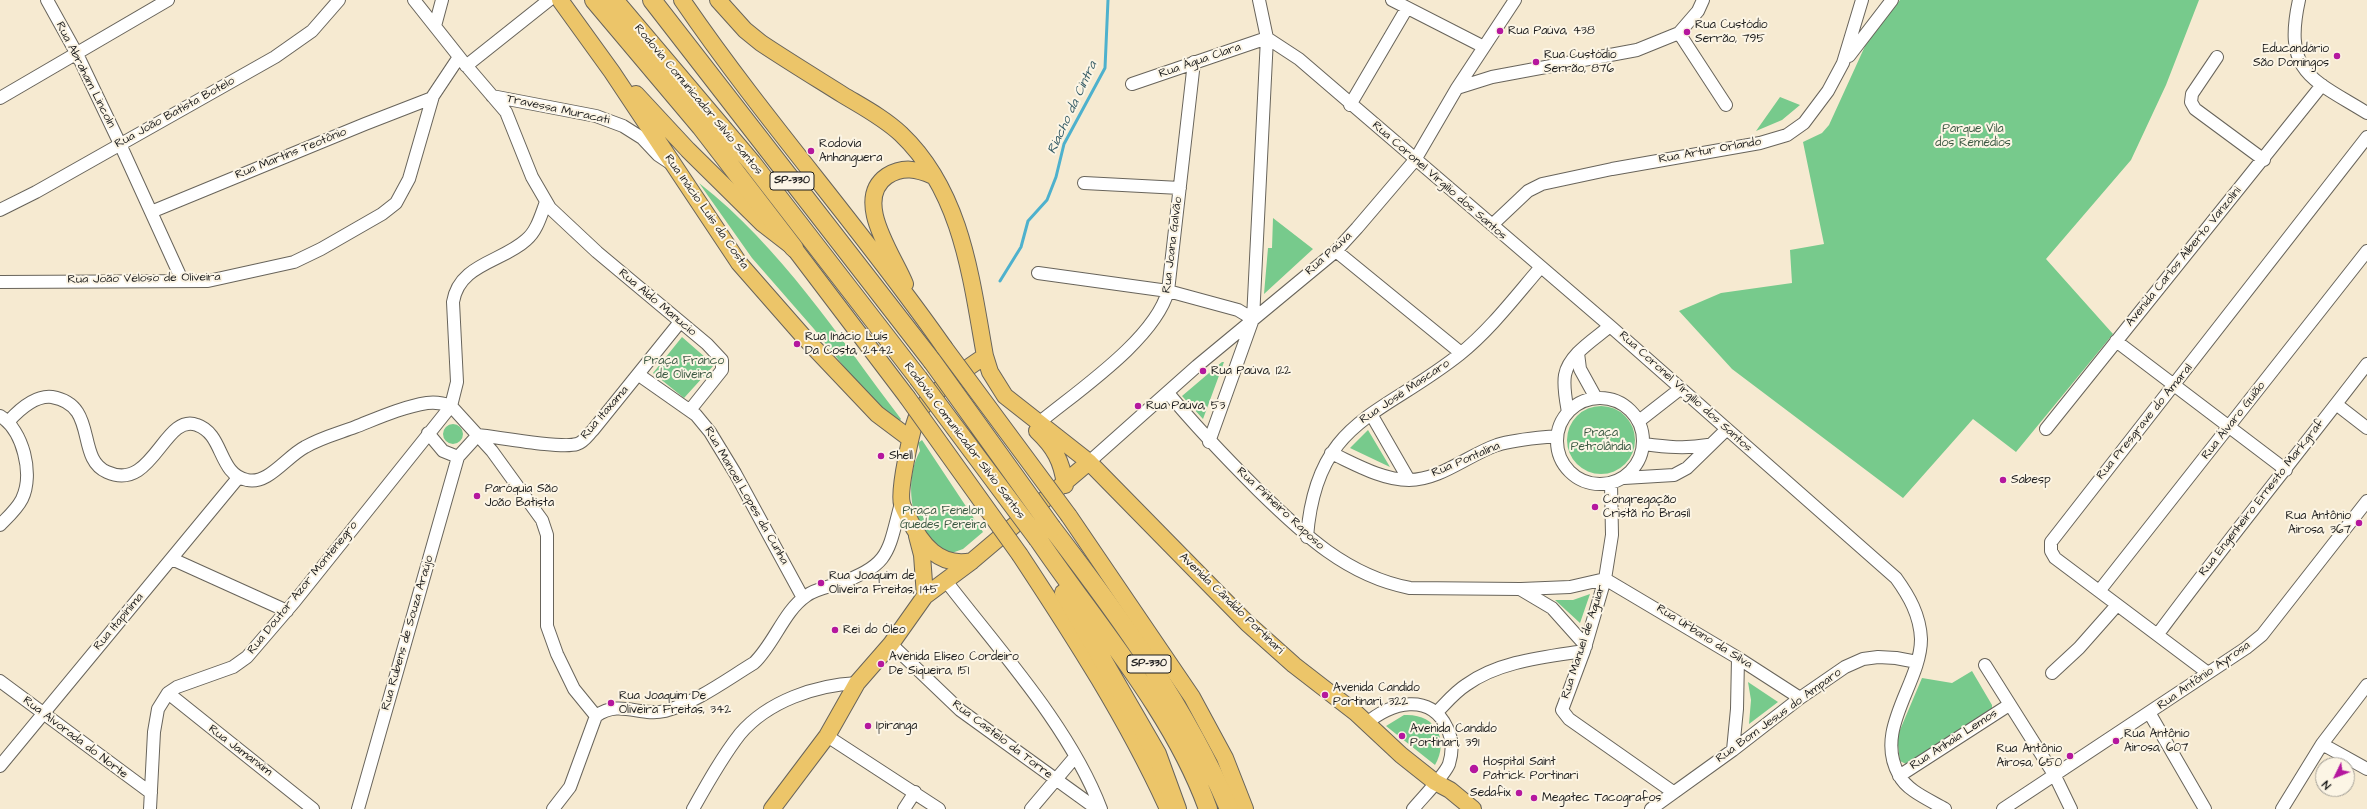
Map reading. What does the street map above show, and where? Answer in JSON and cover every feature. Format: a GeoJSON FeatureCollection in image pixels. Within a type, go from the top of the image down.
{"type":"FeatureCollection","features":[{"type":"Feature","properties":{"kind":"highway"},"geometry":{"type":"LineString","coordinates":[[594,0],[691,115],[794,248]]}},
{"type":"Feature","properties":{"kind":"highway","name":"Rodovia Comunicador Silvio Santos"},"geometry":{"type":"LineString","coordinates":[[614,0],[752,164],[918,378],[1039,542],[1161,716],[1201,790],[1208,809]]}},
{"type":"Feature","properties":{"kind":"highway","name":"Rodovia Comunicador Silvio Santos"},"geometry":{"type":"LineString","coordinates":[[652,0],[932,361],[1105,599],[1184,720],[1212,769],[1229,809]]}},
{"type":"Feature","properties":{"kind":"highway"},"geometry":{"type":"LineString","coordinates":[[1039,542],[1061,588],[1157,754],[1177,809]]}},
{"type":"Feature","properties":{"kind":"main road","name":"Rua Inácio Luis da Costa"},"geometry":{"type":"LineString","coordinates":[[560,0],[612,72],[739,263],[803,336],[877,414],[886,423],[909,438]]}},
{"type":"Feature","properties":{"kind":"main road"},"geometry":{"type":"LineString","coordinates":[[682,0],[803,162],[912,302],[1068,516],[1192,697],[1225,758],[1245,809]]}},
{"type":"Feature","properties":{"kind":"main road","name":"Avenida Cândido Portinari"},"geometry":{"type":"LineString","coordinates":[[718,0],[745,30],[761,43],[878,116],[900,134],[927,165],[949,204],[960,235],[967,259],[985,356],[996,384],[1012,401],[1023,417],[1051,444],[1057,454],[1063,470],[1065,485],[1082,477],[1091,478],[1114,486]]}},
{"type":"Feature","properties":{"kind":"main road"},"geometry":{"type":"LineString","coordinates":[[612,72],[628,86],[688,150],[763,224],[794,248],[907,397],[1020,555],[1093,667],[1137,746],[1168,809]]}},
{"type":"Feature","properties":{"kind":"main road"},"geometry":{"type":"LineString","coordinates":[[912,302],[899,267],[874,218],[873,200],[879,184],[895,172],[915,169],[933,176]]}},
{"type":"Feature","properties":{"kind":"main road"},"geometry":{"type":"LineString","coordinates":[[925,596],[922,555],[916,536],[901,503],[909,438],[919,413],[926,403],[952,380],[985,356]]}},
{"type":"Feature","properties":{"kind":"main road","name":"Avenida Cândido Portinari"},"geometry":{"type":"LineString","coordinates":[[1012,401],[1090,462],[1247,623],[1294,665],[1364,719],[1471,808]]}},
{"type":"Feature","properties":{"kind":"main road"},"geometry":{"type":"LineString","coordinates":[[772,809],[827,736],[857,683],[887,649],[925,596],[972,561],[1065,485],[1090,462]]}},
{"type":"Feature","properties":{"kind":"main road"},"geometry":{"type":"LineString","coordinates":[[916,536],[936,555],[946,560],[962,563],[972,561]]}},
{"type":"Feature","properties":{"kind":"street","name":"Rua Abraham Lincoln"},"geometry":{"type":"LineString","coordinates":[[47,0],[76,54],[120,144],[182,280]]}},
{"type":"Feature","properties":{"kind":"street"},"geometry":{"type":"LineString","coordinates":[[0,98],[168,0]]}},
{"type":"Feature","properties":{"kind":"street","name":"Rua João Batista Botelo"},"geometry":{"type":"LineString","coordinates":[[0,210],[36,192],[298,42],[312,31],[339,0]]}},
{"type":"Feature","properties":{"kind":"street"},"geometry":{"type":"LineString","coordinates":[[414,0],[458,57],[509,118],[532,177],[546,202],[537,226],[526,241],[482,266],[460,282],[455,289],[453,302],[457,382],[451,406]]}},
{"type":"Feature","properties":{"kind":"street"},"geometry":{"type":"LineString","coordinates":[[435,26],[442,0]]}},
{"type":"Feature","properties":{"kind":"street"},"geometry":{"type":"LineString","coordinates":[[466,66],[549,0]]}},
{"type":"Feature","properties":{"kind":"street"},"geometry":{"type":"LineString","coordinates":[[1209,442],[1252,319],[1267,38],[1259,0]]}},
{"type":"Feature","properties":{"kind":"street"},"geometry":{"type":"LineString","coordinates":[[1392,0],[1484,47]]}},
{"type":"Feature","properties":{"kind":"street","name":"Rua Paúva"},"geometry":{"type":"LineString","coordinates":[[1090,462],[1252,319],[1336,251],[1415,160],[1457,88],[1515,0]]}},
{"type":"Feature","properties":{"kind":"street"},"geometry":{"type":"LineString","coordinates":[[1457,88],[1492,77],[1637,50],[1678,33],[1698,11],[1703,0]]}},
{"type":"Feature","properties":{"kind":"street","name":"Rua Artur Orlando"},"geometry":{"type":"LineString","coordinates":[[1492,225],[1528,191],[1542,184],[1612,169],[1760,143],[1787,135],[1804,123],[1816,110],[1843,63],[1862,0]]}},
{"type":"Feature","properties":{"kind":"street"},"geometry":{"type":"LineString","coordinates":[[1843,63],[1892,0]]}},
{"type":"Feature","properties":{"kind":"street"},"geometry":{"type":"LineString","coordinates":[[2299,0],[2294,21],[2294,48],[2298,60],[2305,72],[2322,85],[2367,113]]}},
{"type":"Feature","properties":{"kind":"street"},"geometry":{"type":"LineString","coordinates":[[1350,105],[1407,8]]}},
{"type":"Feature","properties":{"kind":"street"},"geometry":{"type":"LineString","coordinates":[[1678,33],[1726,105]]}},
{"type":"Feature","properties":{"kind":"street","name":"Rua Água Clara"},"geometry":{"type":"LineString","coordinates":[[1132,84],[1267,38]]}},
{"type":"Feature","properties":{"kind":"street","name":"Rua Coronel Virgilio dos Santos"},"geometry":{"type":"LineString","coordinates":[[1267,38],[1299,59],[1350,105],[1610,326],[1726,430],[1896,578],[1910,599],[1917,617],[1920,638],[1918,662],[1898,712],[1892,732],[1892,755],[1899,776],[1912,789],[1945,809]]}},
{"type":"Feature","properties":{"kind":"street","name":"Rua João Veloso de Oliveira"},"geometry":{"type":"LineString","coordinates":[[0,282],[208,280],[233,277],[294,262],[321,249],[391,208],[402,194],[409,179],[432,98],[458,57]]}},
{"type":"Feature","properties":{"kind":"street"},"geometry":{"type":"LineString","coordinates":[[2217,57],[2192,94],[2191,102],[2195,109],[2264,160]]}},
{"type":"Feature","properties":{"kind":"street","name":"Rua Joana Galvão"},"geometry":{"type":"LineString","coordinates":[[1040,422],[1142,336],[1164,304],[1168,291],[1194,62]]}},
{"type":"Feature","properties":{"kind":"street","name":"Avenida Carlos Alberto Vanzolini"},"geometry":{"type":"LineString","coordinates":[[2046,429],[2264,160],[2322,85]]}},
{"type":"Feature","properties":{"kind":"street","name":"Travessa Muracati"},"geometry":{"type":"LineString","coordinates":[[492,96],[596,116],[623,126],[642,138],[658,155],[672,164]]}},
{"type":"Feature","properties":{"kind":"street","name":"Rua Martins Teotônio"},"geometry":{"type":"LineString","coordinates":[[151,212],[368,122],[432,98]]}},
{"type":"Feature","properties":{"kind":"street","name":"Travessa Muracati"},"geometry":{"type":"LineString","coordinates":[[623,126],[643,118]]}},
{"type":"Feature","properties":{"kind":"street","name":"Rua Presgrave do Amaral"},"geometry":{"type":"LineString","coordinates":[[2208,673],[2056,558],[2051,551],[2051,542],[2367,137]]}},
{"type":"Feature","properties":{"kind":"street"},"geometry":{"type":"LineString","coordinates":[[1084,184],[1180,188]]}},
{"type":"Feature","properties":{"kind":"street","name":"Rua Aldo Manucio"},"geometry":{"type":"LineString","coordinates":[[546,202],[597,252],[719,356],[724,364],[722,370],[690,410]]}},
{"type":"Feature","properties":{"kind":"street"},"geometry":{"type":"LineString","coordinates":[[1336,251],[1461,353]]}},
{"type":"Feature","properties":{"kind":"street","name":"Rua Álvaro Guião"},"geometry":{"type":"LineString","coordinates":[[2100,590],[2367,251]]}},
{"type":"Feature","properties":{"kind":"street","name":"Rua José Mascaro"},"geometry":{"type":"LineString","coordinates":[[1307,537],[1314,491],[1331,452],[1354,427],[1371,414],[1461,353],[1482,334],[1540,268]]}},
{"type":"Feature","properties":{"kind":"street"},"geometry":{"type":"LineString","coordinates":[[1038,273],[1168,291],[1238,310],[1252,319]]}},
{"type":"Feature","properties":{"kind":"street","name":"Rua Itaxama"},"geometry":{"type":"LineString","coordinates":[[478,435],[576,444],[593,430],[639,375],[680,322]]}},
{"type":"Feature","properties":{"kind":"street"},"geometry":{"type":"LineString","coordinates":[[1568,412],[1565,375],[1568,365],[1578,353],[1610,326]]}},
{"type":"Feature","properties":{"kind":"street"},"geometry":{"type":"LineString","coordinates":[[2116,341],[2286,470]]}},
{"type":"Feature","properties":{"kind":"street"},"geometry":{"type":"LineString","coordinates":[[1578,353],[1580,369],[1596,398]]}},
{"type":"Feature","properties":{"kind":"street","name":"Rua Engenheiro Ernesto Markgraf"},"geometry":{"type":"LineString","coordinates":[[2158,634],[2218,553],[2286,470],[2367,364]]}},
{"type":"Feature","properties":{"kind":"street","name":"Rua Manoel Lopes da Cunha"},"geometry":{"type":"LineString","coordinates":[[639,375],[690,410],[710,432],[735,473],[803,598]]}},
{"type":"Feature","properties":{"kind":"street"},"geometry":{"type":"LineString","coordinates":[[1638,421],[1680,389]]}},
{"type":"Feature","properties":{"kind":"street","name":"Rua Pinheiro Raposo"},"geometry":{"type":"LineString","coordinates":[[1168,393],[1209,442],[1307,537],[1324,550],[1355,569],[1393,585],[1410,588],[1520,589],[1570,587],[1605,579]]}},
{"type":"Feature","properties":{"kind":"street"},"geometry":{"type":"LineString","coordinates":[[0,524],[22,499],[27,473],[23,450],[5,419],[30,403],[46,396],[61,399],[71,404],[79,412],[96,462],[105,471],[125,476],[137,472],[177,429],[186,424],[196,424],[207,429],[214,438],[224,461],[238,478],[258,481],[274,472],[292,454],[313,442],[408,408],[428,403],[451,406],[478,435],[523,492],[544,525],[546,535],[547,626],[557,654],[574,689],[596,716]]}},
{"type":"Feature","properties":{"kind":"street"},"geometry":{"type":"LineString","coordinates":[[1624,478],[1634,469],[1641,457],[1644,444],[1638,421],[1631,410],[1621,403],[1608,398],[1596,398],[1580,402],[1568,412],[1561,424],[1557,436],[1558,450],[1563,463],[1572,474],[1584,481],[1598,485],[1612,483],[1624,478],[1674,475],[1687,468],[1708,445],[1726,430]]}},
{"type":"Feature","properties":{"kind":"street"},"geometry":{"type":"LineString","coordinates":[[2336,404],[2367,428]]}},
{"type":"Feature","properties":{"kind":"street","name":"Rua Doutor Azor Montenegro"},"geometry":{"type":"LineString","coordinates":[[168,693],[177,687],[233,667],[247,657],[287,611],[451,406]]}},
{"type":"Feature","properties":{"kind":"street"},"geometry":{"type":"LineString","coordinates":[[1371,414],[1409,480]]}},
{"type":"Feature","properties":{"kind":"street"},"geometry":{"type":"LineString","coordinates":[[428,433],[443,451],[458,457],[478,435]]}},
{"type":"Feature","properties":{"kind":"street","name":"Rua Pontalina"},"geometry":{"type":"LineString","coordinates":[[1331,452],[1384,476],[1409,480],[1433,475],[1497,445],[1520,440],[1557,436]]}},
{"type":"Feature","properties":{"kind":"street"},"geometry":{"type":"LineString","coordinates":[[1644,444],[1694,448],[1708,445]]}},
{"type":"Feature","properties":{"kind":"street","name":"Rua Rubens de Souza Araújo"},"geometry":{"type":"LineString","coordinates":[[358,809],[458,457]]}},
{"type":"Feature","properties":{"kind":"street","name":"Rua Itapinima"},"geometry":{"type":"LineString","coordinates":[[0,766],[238,478]]}},
{"type":"Feature","properties":{"kind":"street","name":"Rua Manuel de Aguiar"},"geometry":{"type":"LineString","coordinates":[[1612,483],[1612,535],[1605,579],[1585,649],[1563,706],[1563,713],[1673,792]]}},
{"type":"Feature","properties":{"kind":"street","name":"Rua Antônio Ayrosa"},"geometry":{"type":"LineString","coordinates":[[2003,809],[2150,714],[2246,648],[2262,634],[2367,501]]}},
{"type":"Feature","properties":{"kind":"street"},"geometry":{"type":"LineString","coordinates":[[553,809],[570,787],[596,716],[614,708],[662,712],[680,706],[725,682],[754,663],[763,654],[790,613],[803,598],[817,590],[857,577],[877,566],[887,550],[901,503]]}},
{"type":"Feature","properties":{"kind":"street"},"geometry":{"type":"LineString","coordinates":[[172,559],[287,611]]}},
{"type":"Feature","properties":{"kind":"street","name":"Rua Urbano da Silva"},"geometry":{"type":"LineString","coordinates":[[1605,579],[1738,658],[1800,698]]}},
{"type":"Feature","properties":{"kind":"street"},"geometry":{"type":"LineString","coordinates":[[946,581],[1030,690],[1075,757],[1092,787],[1101,809]]}},
{"type":"Feature","properties":{"kind":"street"},"geometry":{"type":"LineString","coordinates":[[1437,712],[1465,685],[1494,670],[1531,660],[1585,649],[1552,608],[1520,589]]}},
{"type":"Feature","properties":{"kind":"street"},"geometry":{"type":"LineString","coordinates":[[2052,673],[2079,648],[2117,605]]}},
{"type":"Feature","properties":{"kind":"street","name":"Rua Castelo da Torre"},"geometry":{"type":"LineString","coordinates":[[887,649],[912,667],[960,710],[1097,809]]}},
{"type":"Feature","properties":{"kind":"street"},"geometry":{"type":"LineString","coordinates":[[1733,750],[1737,709],[1738,658]]}},
{"type":"Feature","properties":{"kind":"street","name":"Rua Bom Jesus do Amparo"},"geometry":{"type":"LineString","coordinates":[[1651,809],[1733,750],[1800,698],[1845,667],[1863,659],[1896,658],[1918,662]]}},
{"type":"Feature","properties":{"kind":"street"},"geometry":{"type":"LineString","coordinates":[[1985,665],[2055,776],[2072,809]]}},
{"type":"Feature","properties":{"kind":"street","name":"Rua Alvorada do Norte"},"geometry":{"type":"LineString","coordinates":[[0,681],[151,794]]}},
{"type":"Feature","properties":{"kind":"street"},"geometry":{"type":"LineString","coordinates":[[693,809],[729,749],[751,724],[790,698],[829,685],[857,683]]}},
{"type":"Feature","properties":{"kind":"street"},"geometry":{"type":"LineString","coordinates":[[2282,809],[2322,744],[2367,685]]}},
{"type":"Feature","properties":{"kind":"street"},"geometry":{"type":"LineString","coordinates":[[150,809],[154,732],[158,709],[168,693]]}},
{"type":"Feature","properties":{"kind":"street","name":"Rua Jamanxim"},"geometry":{"type":"LineString","coordinates":[[168,693],[313,809]]}},
{"type":"Feature","properties":{"kind":"street"},"geometry":{"type":"LineString","coordinates":[[1364,719],[1405,704],[1418,704],[1437,712],[1444,722],[1452,742],[1448,766],[1413,809]]}},
{"type":"Feature","properties":{"kind":"street","name":"Rua Anhaia Lemos"},"geometry":{"type":"LineString","coordinates":[[1899,776],[2009,705]]}},
{"type":"Feature","properties":{"kind":"street"},"geometry":{"type":"LineString","coordinates":[[2150,714],[2205,809]]}},
{"type":"Feature","properties":{"kind":"street"},"geometry":{"type":"LineString","coordinates":[[827,736],[939,809]]}},
{"type":"Feature","properties":{"kind":"street"},"geometry":{"type":"LineString","coordinates":[[2322,744],[2367,769]]}},
{"type":"Feature","properties":{"kind":"street"},"geometry":{"type":"LineString","coordinates":[[1031,809],[1075,757]]}},
{"type":"Feature","properties":{"kind":"street"},"geometry":{"type":"LineString","coordinates":[[904,809],[915,792]]}},
{"type":"Feature","properties":{"kind":"green space","name":"Parque Vila dos Remédios"},"geometry":{"type":"Polygon","coordinates":[[[1900,0],[2199,0],[2166,85],[2131,160],[2046,259],[2113,334],[2016,452],[1973,419],[1903,498],[1732,369],[1679,311],[1721,293],[1792,283],[1790,250],[1824,244],[1803,142],[1822,133],[1829,125],[1871,33],[1900,0]]]}},
{"type":"Feature","properties":{"kind":"green space"},"geometry":{"type":"Polygon","coordinates":[[[1780,97],[1800,105],[1782,120],[1756,131],[1780,97]]]}},
{"type":"Feature","properties":{"kind":"green space"},"geometry":{"type":"Polygon","coordinates":[[[699,183],[729,208],[756,235],[807,294],[901,419],[897,424],[856,382],[814,329],[752,258],[699,183]]]}},
{"type":"Feature","properties":{"kind":"green space"},"geometry":{"type":"Polygon","coordinates":[[[1273,218],[1313,249],[1264,294],[1268,248],[1272,248],[1273,218]]]}},
{"type":"Feature","properties":{"kind":"green space","name":"Praça Franco de Oliveira"},"geometry":{"type":"Polygon","coordinates":[[[682,337],[714,365],[684,398],[653,373],[682,337]]]}},
{"type":"Feature","properties":{"kind":"green space"},"geometry":{"type":"Polygon","coordinates":[[[1222,362],[1224,362],[1203,419],[1182,396],[1222,362]]]}},
{"type":"Feature","properties":{"kind":"green space","name":"Praça Petrolândia"},"geometry":{"type":"Polygon","coordinates":[[[1601,406],[1614,409],[1625,416],[1632,427],[1635,440],[1632,453],[1625,464],[1614,471],[1601,474],[1588,471],[1577,464],[1570,453],[1567,440],[1570,427],[1577,416],[1588,409],[1601,406]]]}},
{"type":"Feature","properties":{"kind":"green space"},"geometry":{"type":"Polygon","coordinates":[[[449,424],[457,424],[463,430],[463,438],[457,444],[449,444],[443,438],[443,430],[449,424]]]}},
{"type":"Feature","properties":{"kind":"green space"},"geometry":{"type":"Polygon","coordinates":[[[1368,430],[1390,467],[1350,448],[1368,430]]]}},
{"type":"Feature","properties":{"kind":"green space","name":"Praça Fenelon Guedes Pereira"},"geometry":{"type":"Polygon","coordinates":[[[922,440],[983,532],[963,549],[949,554],[926,538],[920,529],[913,507],[911,483],[920,451],[918,443],[922,440]]]}},
{"type":"Feature","properties":{"kind":"green space"},"geometry":{"type":"Polygon","coordinates":[[[1590,594],[1580,623],[1555,600],[1573,600],[1590,594]]]}},
{"type":"Feature","properties":{"kind":"green space"},"geometry":{"type":"Polygon","coordinates":[[[1972,671],[1992,705],[1992,710],[1906,764],[1900,761],[1897,737],[1922,678],[1952,683],[1972,671]]]}},
{"type":"Feature","properties":{"kind":"green space"},"geometry":{"type":"Polygon","coordinates":[[[1748,682],[1778,702],[1749,724],[1751,700],[1748,682]]]}},
{"type":"Feature","properties":{"kind":"green space"},"geometry":{"type":"Polygon","coordinates":[[[1404,715],[1424,718],[1437,730],[1440,737],[1441,746],[1435,765],[1386,726],[1404,715]]]}},
{"type":"Feature","properties":{"kind":"waterway","name":"Riacho da Cintra"},"geometry":{"type":"LineString","coordinates":[[1000,281],[1021,247],[1028,221],[1047,200],[1056,177],[1064,144],[1105,68],[1108,0]]}},
{"type":"Feature","properties":{"kind":"place","name":"Rua Paúva, 438"},"geometry":{"type":"Point","coordinates":[1500,31]}},
{"type":"Feature","properties":{"kind":"place","name":"Rua Custódio Serrão, 795"},"geometry":{"type":"Point","coordinates":[1687,32]}},
{"type":"Feature","properties":{"kind":"place","name":"Educandário São Domingos"},"geometry":{"type":"Point","coordinates":[2337,56]}},
{"type":"Feature","properties":{"kind":"place","name":"Rua Custódio Serrão, 876"},"geometry":{"type":"Point","coordinates":[1536,62]}},
{"type":"Feature","properties":{"kind":"place","name":"Rodovia Anhanguera"},"geometry":{"type":"Point","coordinates":[811,151]}},
{"type":"Feature","properties":{"kind":"place","name":"Rua Inácio Luís Da Costa, 2442"},"geometry":{"type":"Point","coordinates":[797,344]}},
{"type":"Feature","properties":{"kind":"place","name":"Rua Paúva, 122"},"geometry":{"type":"Point","coordinates":[1203,371]}},
{"type":"Feature","properties":{"kind":"place","name":"Rua Paúva, 53"},"geometry":{"type":"Point","coordinates":[1138,406]}},
{"type":"Feature","properties":{"kind":"place","name":"Shell"},"geometry":{"type":"Point","coordinates":[881,456]}},
{"type":"Feature","properties":{"kind":"place","name":"Sabesp"},"geometry":{"type":"Point","coordinates":[2003,480]}},
{"type":"Feature","properties":{"kind":"place","name":"Paróquia São João Batista"},"geometry":{"type":"Point","coordinates":[477,496]}},
{"type":"Feature","properties":{"kind":"place","name":"Congregação Cristã no Brasil"},"geometry":{"type":"Point","coordinates":[1595,507]}},
{"type":"Feature","properties":{"kind":"place","name":"Rua Antônio Airosa, 367"},"geometry":{"type":"Point","coordinates":[2359,523]}},
{"type":"Feature","properties":{"kind":"place","name":"Rua Joaquim de Oliveira Freitas, 145"},"geometry":{"type":"Point","coordinates":[821,583]}},
{"type":"Feature","properties":{"kind":"place","name":"Rei do Óleo"},"geometry":{"type":"Point","coordinates":[835,630]}},
{"type":"Feature","properties":{"kind":"place","name":"Avenida Elíseo Cordeiro De Siqueira, 151"},"geometry":{"type":"Point","coordinates":[881,664]}},
{"type":"Feature","properties":{"kind":"place","name":"Avenida Candido Portinari, 322"},"geometry":{"type":"Point","coordinates":[1325,695]}},
{"type":"Feature","properties":{"kind":"place","name":"Rua Joaquim De Oliveira Freitas, 342"},"geometry":{"type":"Point","coordinates":[611,703]}},
{"type":"Feature","properties":{"kind":"place","name":"Ipiranga"},"geometry":{"type":"Point","coordinates":[868,726]}},
{"type":"Feature","properties":{"kind":"place","name":"Avenida Candido Portinari, 391"},"geometry":{"type":"Point","coordinates":[1402,736]}},
{"type":"Feature","properties":{"kind":"place","name":"Rua Antônio Airosa, 607"},"geometry":{"type":"Point","coordinates":[2116,741]}},
{"type":"Feature","properties":{"kind":"place","name":"Rua Antônio Airosa, 650"},"geometry":{"type":"Point","coordinates":[2070,756]}},
{"type":"Feature","properties":{"kind":"place","name":"Hospital Saint Patrick Portinari"},"geometry":{"type":"Point","coordinates":[1474,769]}},
{"type":"Feature","properties":{"kind":"place","name":"Sedafix"},"geometry":{"type":"Point","coordinates":[1519,793]}},
{"type":"Feature","properties":{"kind":"place","name":"Megatec Tacografos"},"geometry":{"type":"Point","coordinates":[1534,798]}}]}
